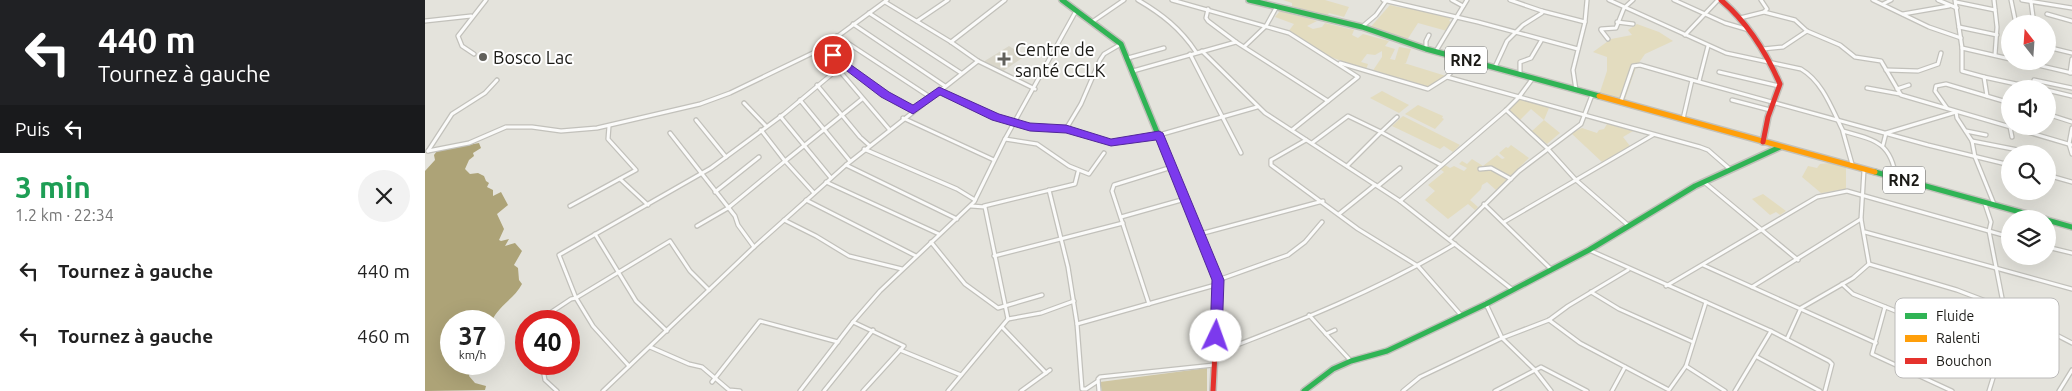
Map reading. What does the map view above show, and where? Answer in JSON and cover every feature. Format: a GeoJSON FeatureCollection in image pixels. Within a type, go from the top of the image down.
{"type":"FeatureCollection","features":[{"type":"Feature","properties":{"kind":"main road"},"geometry":{"type":"LineString","coordinates":[[1062,0],[1121,44],[1200,234],[1218,282],[1213,391]]}},
{"type":"Feature","properties":{"kind":"main road","name":"RN2"},"geometry":{"type":"LineString","coordinates":[[1249,0],[1276,8],[1362,27],[1426,49],[2013,210]]}},
{"type":"Feature","properties":{"kind":"main road"},"geometry":{"type":"LineString","coordinates":[[1719,0],[1729,6],[1740,18],[1762,49],[1779,78],[1780,87],[1770,110],[1763,142]]}},
{"type":"Feature","properties":{"kind":"main road"},"geometry":{"type":"LineString","coordinates":[[1304,391],[1333,369],[1351,361],[1387,351],[1486,304],[1589,250],[1704,182],[1780,147]]}},
{"type":"Feature","properties":{"kind":"main road","name":"RN2"},"geometry":{"type":"LineString","coordinates":[[2056,222],[2072,226]]}},
{"type":"Feature","properties":{"kind":"street"},"geometry":{"type":"LineString","coordinates":[[474,54],[462,46],[459,36],[464,24],[480,9],[486,0]]}},
{"type":"Feature","properties":{"kind":"street"},"geometry":{"type":"LineString","coordinates":[[917,21],[948,0]]}},
{"type":"Feature","properties":{"kind":"street"},"geometry":{"type":"LineString","coordinates":[[951,42],[1005,0]]}},
{"type":"Feature","properties":{"kind":"street"},"geometry":{"type":"LineString","coordinates":[[1092,22],[1124,0]]}},
{"type":"Feature","properties":{"kind":"street"},"geometry":{"type":"LineString","coordinates":[[1137,0],[1169,19],[1186,35],[1196,52]]}},
{"type":"Feature","properties":{"kind":"street"},"geometry":{"type":"LineString","coordinates":[[1149,0],[1149,7]]}},
{"type":"Feature","properties":{"kind":"street"},"geometry":{"type":"LineString","coordinates":[[1172,0],[1289,33],[1358,77]]}},
{"type":"Feature","properties":{"kind":"street"},"geometry":{"type":"LineString","coordinates":[[1362,27],[1376,15],[1385,0],[1391,0],[1578,49]]}},
{"type":"Feature","properties":{"kind":"street"},"geometry":{"type":"LineString","coordinates":[[1452,0],[1463,6]]}},
{"type":"Feature","properties":{"kind":"street"},"geometry":{"type":"LineString","coordinates":[[1435,51],[1467,0]]}},
{"type":"Feature","properties":{"kind":"street"},"geometry":{"type":"LineString","coordinates":[[1510,0],[1542,11],[1585,22]]}},
{"type":"Feature","properties":{"kind":"street"},"geometry":{"type":"LineString","coordinates":[[1576,90],[1573,70],[1585,22],[1587,0]]}},
{"type":"Feature","properties":{"kind":"street"},"geometry":{"type":"LineString","coordinates":[[1609,0],[1726,53],[1808,72],[1821,90],[1843,131],[1852,165]]}},
{"type":"Feature","properties":{"kind":"street"},"geometry":{"type":"LineString","coordinates":[[1607,39],[1601,29],[1614,30],[1624,8],[1633,0]]}},
{"type":"Feature","properties":{"kind":"street"},"geometry":{"type":"LineString","coordinates":[[1674,0],[1749,30]]}},
{"type":"Feature","properties":{"kind":"street"},"geometry":{"type":"LineString","coordinates":[[1685,35],[1719,0]]}},
{"type":"Feature","properties":{"kind":"street"},"geometry":{"type":"LineString","coordinates":[[1761,0],[1767,9],[1764,12]]}},
{"type":"Feature","properties":{"kind":"street"},"geometry":{"type":"LineString","coordinates":[[1873,0],[1929,26],[1961,38]]}},
{"type":"Feature","properties":{"kind":"street"},"geometry":{"type":"LineString","coordinates":[[1883,5],[1891,0]]}},
{"type":"Feature","properties":{"kind":"street"},"geometry":{"type":"LineString","coordinates":[[1938,0],[1957,8]]}},
{"type":"Feature","properties":{"kind":"street"},"geometry":{"type":"LineString","coordinates":[[1994,0],[1997,35],[1995,55]]}},
{"type":"Feature","properties":{"kind":"street"},"geometry":{"type":"LineString","coordinates":[[2011,0],[2014,15]]}},
{"type":"Feature","properties":{"kind":"street"},"geometry":{"type":"LineString","coordinates":[[2022,0],[2072,8]]}},
{"type":"Feature","properties":{"kind":"street"},"geometry":{"type":"LineString","coordinates":[[497,80],[485,93],[452,114],[427,151],[469,143],[509,127],[561,131],[609,126],[691,106],[723,96],[819,50],[886,1],[978,61],[1035,89]]}},
{"type":"Feature","properties":{"kind":"street"},"geometry":{"type":"LineString","coordinates":[[1995,10],[1955,1],[1961,38],[1963,72],[2001,81]]}},
{"type":"Feature","properties":{"kind":"street"},"geometry":{"type":"LineString","coordinates":[[2062,1],[2064,7]]}},
{"type":"Feature","properties":{"kind":"street"},"geometry":{"type":"LineString","coordinates":[[2031,2],[2033,15]]}},
{"type":"Feature","properties":{"kind":"street"},"geometry":{"type":"LineString","coordinates":[[1902,14],[1949,6]]}},
{"type":"Feature","properties":{"kind":"street"},"geometry":{"type":"LineString","coordinates":[[1245,46],[1266,26],[1276,8]]}},
{"type":"Feature","properties":{"kind":"street"},"geometry":{"type":"LineString","coordinates":[[1208,9],[1207,20],[1236,42],[1245,46],[1328,102]]}},
{"type":"Feature","properties":{"kind":"street"},"geometry":{"type":"LineString","coordinates":[[800,391],[853,322],[902,269],[971,206],[1005,139],[1035,89],[1076,11]]}},
{"type":"Feature","properties":{"kind":"street"},"geometry":{"type":"LineString","coordinates":[[1495,68],[1503,46],[1516,32],[1541,14],[1542,11]]}},
{"type":"Feature","properties":{"kind":"street"},"geometry":{"type":"LineString","coordinates":[[1740,18],[1764,12],[1795,20],[1807,31],[1840,45],[1855,57],[1881,61],[1901,95]]}},
{"type":"Feature","properties":{"kind":"street"},"geometry":{"type":"LineString","coordinates":[[869,13],[961,74]]}},
{"type":"Feature","properties":{"kind":"street"},"geometry":{"type":"LineString","coordinates":[[2047,14],[2072,21]]}},
{"type":"Feature","properties":{"kind":"street"},"geometry":{"type":"LineString","coordinates":[[425,21],[473,15]]}},
{"type":"Feature","properties":{"kind":"street"},"geometry":{"type":"LineString","coordinates":[[1617,22],[1633,24]]}},
{"type":"Feature","properties":{"kind":"street"},"geometry":{"type":"LineString","coordinates":[[853,24],[945,86]]}},
{"type":"Feature","properties":{"kind":"street"},"geometry":{"type":"LineString","coordinates":[[1959,26],[1997,35]]}},
{"type":"Feature","properties":{"kind":"street"},"geometry":{"type":"LineString","coordinates":[[1762,49],[1783,47],[1807,31]]}},
{"type":"Feature","properties":{"kind":"street"},"geometry":{"type":"LineString","coordinates":[[1426,49],[1426,41],[1429,35]]}},
{"type":"Feature","properties":{"kind":"street"},"geometry":{"type":"LineString","coordinates":[[837,36],[890,70],[898,78],[930,97]]}},
{"type":"Feature","properties":{"kind":"street"},"geometry":{"type":"LineString","coordinates":[[1520,75],[1520,62],[1533,56],[1541,40]]}},
{"type":"Feature","properties":{"kind":"street"},"geometry":{"type":"LineString","coordinates":[[1133,71],[1236,42]]}},
{"type":"Feature","properties":{"kind":"street"},"geometry":{"type":"LineString","coordinates":[[1066,129],[1074,120],[1084,100],[1100,60],[1104,54],[1121,44]]}},
{"type":"Feature","properties":{"kind":"street"},"geometry":{"type":"LineString","coordinates":[[1699,82],[1708,46]]}},
{"type":"Feature","properties":{"kind":"street"},"geometry":{"type":"LineString","coordinates":[[1128,58],[1164,48]]}},
{"type":"Feature","properties":{"kind":"street"},"geometry":{"type":"LineString","coordinates":[[1962,48],[2001,57]]}},
{"type":"Feature","properties":{"kind":"street"},"geometry":{"type":"LineString","coordinates":[[819,50],[838,69],[889,129]]}},
{"type":"Feature","properties":{"kind":"street"},"geometry":{"type":"LineString","coordinates":[[2056,50],[2072,53]]}},
{"type":"Feature","properties":{"kind":"street"},"geometry":{"type":"LineString","coordinates":[[1201,51],[1258,107],[1400,201],[1513,290]]}},
{"type":"Feature","properties":{"kind":"street"},"geometry":{"type":"LineString","coordinates":[[1190,54],[1241,153]]}},
{"type":"Feature","properties":{"kind":"street"},"geometry":{"type":"LineString","coordinates":[[1886,70],[1923,70],[1938,64],[1941,54]]}},
{"type":"Feature","properties":{"kind":"street"},"geometry":{"type":"LineString","coordinates":[[833,55],[885,94],[913,110]]}},
{"type":"Feature","properties":{"kind":"street"},"geometry":{"type":"LineString","coordinates":[[1335,62],[1428,89],[1447,77],[1463,59]]}},
{"type":"Feature","properties":{"kind":"street"},"geometry":{"type":"LineString","coordinates":[[2056,69],[2071,73],[2072,59]]}},
{"type":"Feature","properties":{"kind":"street"},"geometry":{"type":"LineString","coordinates":[[603,391],[754,247],[826,182],[889,129],[978,61]]}},
{"type":"Feature","properties":{"kind":"street"},"geometry":{"type":"LineString","coordinates":[[1621,102],[1629,75],[1636,64],[2001,163]]}},
{"type":"Feature","properties":{"kind":"street"},"geometry":{"type":"LineString","coordinates":[[630,366],[599,335],[584,316],[559,255],[703,173],[781,116],[838,69]]}},
{"type":"Feature","properties":{"kind":"street"},"geometry":{"type":"LineString","coordinates":[[1292,130],[1365,71]]}},
{"type":"Feature","properties":{"kind":"street"},"geometry":{"type":"LineString","coordinates":[[1719,72],[1780,87]]}},
{"type":"Feature","properties":{"kind":"street"},"geometry":{"type":"LineString","coordinates":[[1447,77],[1708,150],[1731,171]]}},
{"type":"Feature","properties":{"kind":"street"},"geometry":{"type":"LineString","coordinates":[[1984,77],[1987,96]]}},
{"type":"Feature","properties":{"kind":"street"},"geometry":{"type":"LineString","coordinates":[[1400,201],[1506,110],[1519,97],[1533,78]]}},
{"type":"Feature","properties":{"kind":"street"},"geometry":{"type":"LineString","coordinates":[[1683,120],[1692,80]]}},
{"type":"Feature","properties":{"kind":"street"},"geometry":{"type":"LineString","coordinates":[[1948,109],[1935,91],[1936,86],[1946,84],[2001,100]]}},
{"type":"Feature","properties":{"kind":"street"},"geometry":{"type":"LineString","coordinates":[[817,85],[869,145]]}},
{"type":"Feature","properties":{"kind":"street"},"geometry":{"type":"LineString","coordinates":[[1897,89],[1909,85]]}},
{"type":"Feature","properties":{"kind":"street"},"geometry":{"type":"LineString","coordinates":[[2056,85],[2072,88]]}},
{"type":"Feature","properties":{"kind":"street"},"geometry":{"type":"LineString","coordinates":[[1867,88],[1901,95],[2001,125]]}},
{"type":"Feature","properties":{"kind":"street"},"geometry":{"type":"LineString","coordinates":[[939,90],[1014,123],[1030,127],[1066,129],[1111,142],[1159,135],[1258,107]]}},
{"type":"Feature","properties":{"kind":"street"},"geometry":{"type":"LineString","coordinates":[[2056,92],[2072,96]]}},
{"type":"Feature","properties":{"kind":"street"},"geometry":{"type":"LineString","coordinates":[[1450,239],[1511,179],[1547,148],[1581,124],[1592,94]]}},
{"type":"Feature","properties":{"kind":"street"},"geometry":{"type":"LineString","coordinates":[[697,226],[729,208],[862,99]]}},
{"type":"Feature","properties":{"kind":"street"},"geometry":{"type":"LineString","coordinates":[[800,100],[850,161]]}},
{"type":"Feature","properties":{"kind":"street"},"geometry":{"type":"LineString","coordinates":[[1732,100],[1770,110]]}},
{"type":"Feature","properties":{"kind":"street"},"geometry":{"type":"LineString","coordinates":[[744,103],[766,126]]}},
{"type":"Feature","properties":{"kind":"street"},"geometry":{"type":"LineString","coordinates":[[1506,110],[1547,148],[1576,180],[1629,226]]}},
{"type":"Feature","properties":{"kind":"street"},"geometry":{"type":"LineString","coordinates":[[1886,133],[1956,112]]}},
{"type":"Feature","properties":{"kind":"street"},"geometry":{"type":"LineString","coordinates":[[1956,112],[1972,141],[1975,157],[1994,205]]}},
{"type":"Feature","properties":{"kind":"street"},"geometry":{"type":"LineString","coordinates":[[781,116],[831,178]]}},
{"type":"Feature","properties":{"kind":"street"},"geometry":{"type":"LineString","coordinates":[[1311,143],[1348,116],[1381,132],[1441,166]]}},
{"type":"Feature","properties":{"kind":"street"},"geometry":{"type":"LineString","coordinates":[[1347,166],[1397,117]]}},
{"type":"Feature","properties":{"kind":"street"},"geometry":{"type":"LineString","coordinates":[[2056,117],[2072,122]]}},
{"type":"Feature","properties":{"kind":"street"},"geometry":{"type":"LineString","coordinates":[[903,118],[995,160]]}},
{"type":"Feature","properties":{"kind":"street"},"geometry":{"type":"LineString","coordinates":[[696,120],[726,157]]}},
{"type":"Feature","properties":{"kind":"street"},"geometry":{"type":"LineString","coordinates":[[570,206],[635,172],[636,169],[608,139],[609,126]]}},
{"type":"Feature","properties":{"kind":"street"},"geometry":{"type":"LineString","coordinates":[[2072,128],[2070,145],[2072,154]]}},
{"type":"Feature","properties":{"kind":"street"},"geometry":{"type":"LineString","coordinates":[[761,130],[785,161],[814,193]]}},
{"type":"Feature","properties":{"kind":"street"},"geometry":{"type":"LineString","coordinates":[[1843,131],[1863,136],[1883,145],[1894,160],[1896,178]]}},
{"type":"Feature","properties":{"kind":"street"},"geometry":{"type":"LineString","coordinates":[[1965,131],[1986,135]]}},
{"type":"Feature","properties":{"kind":"street"},"geometry":{"type":"LineString","coordinates":[[670,133],[735,216],[738,225],[754,247]]}},
{"type":"Feature","properties":{"kind":"street"},"geometry":{"type":"LineString","coordinates":[[1883,145],[1886,133]]}},
{"type":"Feature","properties":{"kind":"street"},"geometry":{"type":"LineString","coordinates":[[1503,222],[1653,135]]}},
{"type":"Feature","properties":{"kind":"street"},"geometry":{"type":"LineString","coordinates":[[2036,135],[2070,145]]}},
{"type":"Feature","properties":{"kind":"street"},"geometry":{"type":"LineString","coordinates":[[1005,139],[1040,146],[1078,172],[1089,174],[1104,153]]}},
{"type":"Feature","properties":{"kind":"street"},"geometry":{"type":"LineString","coordinates":[[1306,140],[1270,162],[1358,229],[1418,266],[1461,315]]}},
{"type":"Feature","properties":{"kind":"street"},"geometry":{"type":"LineString","coordinates":[[1972,141],[2001,147]]}},
{"type":"Feature","properties":{"kind":"street"},"geometry":{"type":"LineString","coordinates":[[865,149],[957,189],[975,200]]}},
{"type":"Feature","properties":{"kind":"street"},"geometry":{"type":"LineString","coordinates":[[715,192],[759,157]]}},
{"type":"Feature","properties":{"kind":"street"},"geometry":{"type":"LineString","coordinates":[[846,165],[957,219]]}},
{"type":"Feature","properties":{"kind":"street"},"geometry":{"type":"LineString","coordinates":[[1149,304],[1112,191],[1114,185],[1173,166]]}},
{"type":"Feature","properties":{"kind":"street"},"geometry":{"type":"LineString","coordinates":[[1339,214],[1400,168]]}},
{"type":"Feature","properties":{"kind":"street"},"geometry":{"type":"LineString","coordinates":[[1480,169],[1491,168],[1511,179]]}},
{"type":"Feature","properties":{"kind":"street"},"geometry":{"type":"LineString","coordinates":[[1864,169],[1861,219],[1865,232],[1869,264]]}},
{"type":"Feature","properties":{"kind":"street"},"geometry":{"type":"LineString","coordinates":[[971,206],[984,206],[1075,184],[1078,172]]}},
{"type":"Feature","properties":{"kind":"street"},"geometry":{"type":"LineString","coordinates":[[2056,178],[2072,182]]}},
{"type":"Feature","properties":{"kind":"street"},"geometry":{"type":"LineString","coordinates":[[620,179],[648,205]]}},
{"type":"Feature","properties":{"kind":"street"},"geometry":{"type":"LineString","coordinates":[[826,182],[939,234]]}},
{"type":"Feature","properties":{"kind":"street"},"geometry":{"type":"LineString","coordinates":[[1704,182],[1798,260]]}},
{"type":"Feature","properties":{"kind":"street"},"geometry":{"type":"LineString","coordinates":[[1049,190],[1074,301],[1082,389],[1086,389],[1098,381],[1100,377],[1215,365]]}},
{"type":"Feature","properties":{"kind":"street"},"geometry":{"type":"LineString","coordinates":[[1666,286],[1824,194],[1847,191],[2001,234]]}},
{"type":"Feature","properties":{"kind":"street"},"geometry":{"type":"LineString","coordinates":[[1121,217],[1186,199]]}},
{"type":"Feature","properties":{"kind":"street"},"geometry":{"type":"LineString","coordinates":[[807,200],[916,256]]}},
{"type":"Feature","properties":{"kind":"street"},"geometry":{"type":"LineString","coordinates":[[1200,234],[1323,201]]}},
{"type":"Feature","properties":{"kind":"street"},"geometry":{"type":"LineString","coordinates":[[1984,201],[1991,220],[1989,231],[1995,268],[2003,298]]}},
{"type":"Feature","properties":{"kind":"street"},"geometry":{"type":"LineString","coordinates":[[1484,204],[1553,270]]}},
{"type":"Feature","properties":{"kind":"street"},"geometry":{"type":"LineString","coordinates":[[984,206],[1008,319]]}},
{"type":"Feature","properties":{"kind":"street"},"geometry":{"type":"LineString","coordinates":[[1752,287],[1861,219]]}},
{"type":"Feature","properties":{"kind":"street"},"geometry":{"type":"LineString","coordinates":[[784,220],[816,236],[849,256],[902,269]]}},
{"type":"Feature","properties":{"kind":"street"},"geometry":{"type":"LineString","coordinates":[[994,256],[1061,240],[1123,222]]}},
{"type":"Feature","properties":{"kind":"street"},"geometry":{"type":"LineString","coordinates":[[1077,324],[1218,282],[1288,255],[1305,242],[1322,222]]}},
{"type":"Feature","properties":{"kind":"street"},"geometry":{"type":"LineString","coordinates":[[1865,232],[2072,290]]}},
{"type":"Feature","properties":{"kind":"street"},"geometry":{"type":"LineString","coordinates":[[595,234],[639,305],[667,331]]}},
{"type":"Feature","properties":{"kind":"street"},"geometry":{"type":"LineString","coordinates":[[554,310],[670,241],[690,271],[709,290]]}},
{"type":"Feature","properties":{"kind":"street"},"geometry":{"type":"LineString","coordinates":[[931,242],[953,272],[965,284],[997,308],[1042,295]]}},
{"type":"Feature","properties":{"kind":"street"},"geometry":{"type":"LineString","coordinates":[[1215,353],[1282,328],[1418,266],[1455,243]]}},
{"type":"Feature","properties":{"kind":"street"},"geometry":{"type":"LineString","coordinates":[[2056,249],[2072,253]]}},
{"type":"Feature","properties":{"kind":"street"},"geometry":{"type":"LineString","coordinates":[[1589,250],[1666,286],[1771,331],[1832,363],[1825,391]]}},
{"type":"Feature","properties":{"kind":"street"},"geometry":{"type":"LineString","coordinates":[[1702,264],[1876,343]]}},
{"type":"Feature","properties":{"kind":"street"},"geometry":{"type":"LineString","coordinates":[[1787,339],[1801,308],[1858,274],[1869,264]]}},
{"type":"Feature","properties":{"kind":"street"},"geometry":{"type":"LineString","coordinates":[[1869,264],[1946,286],[1977,298]]}},
{"type":"Feature","properties":{"kind":"street"},"geometry":{"type":"LineString","coordinates":[[1403,391],[1420,377],[1502,338],[1549,320],[1629,269]]}},
{"type":"Feature","properties":{"kind":"street"},"geometry":{"type":"LineString","coordinates":[[1842,284],[1853,294],[1895,310]]}},
{"type":"Feature","properties":{"kind":"street"},"geometry":{"type":"LineString","coordinates":[[1591,292],[1619,308],[1693,342]]}},
{"type":"Feature","properties":{"kind":"street"},"geometry":{"type":"LineString","coordinates":[[948,391],[1008,319],[1041,313],[1074,301]]}},
{"type":"Feature","properties":{"kind":"street"},"geometry":{"type":"LineString","coordinates":[[1549,320],[1572,337],[1670,390],[1686,366],[1706,302]]}},
{"type":"Feature","properties":{"kind":"street"},"geometry":{"type":"LineString","coordinates":[[1486,304],[1502,338],[1534,369],[1551,391]]}},
{"type":"Feature","properties":{"kind":"street"},"geometry":{"type":"LineString","coordinates":[[1885,306],[1873,355],[1895,365]]}},
{"type":"Feature","properties":{"kind":"street"},"geometry":{"type":"LineString","coordinates":[[1309,315],[1351,361]]}},
{"type":"Feature","properties":{"kind":"street"},"geometry":{"type":"LineString","coordinates":[[713,380],[760,321],[838,342]]}},
{"type":"Feature","properties":{"kind":"street"},"geometry":{"type":"LineString","coordinates":[[853,322],[904,346],[863,391]]}},
{"type":"Feature","properties":{"kind":"street"},"geometry":{"type":"LineString","coordinates":[[1002,326],[1046,373]]}},
{"type":"Feature","properties":{"kind":"street"},"geometry":{"type":"LineString","coordinates":[[823,391],[873,330]]}},
{"type":"Feature","properties":{"kind":"street"},"geometry":{"type":"LineString","coordinates":[[1326,334],[1335,330]]}},
{"type":"Feature","properties":{"kind":"street"},"geometry":{"type":"LineString","coordinates":[[1735,391],[1771,331]]}},
{"type":"Feature","properties":{"kind":"street"},"geometry":{"type":"LineString","coordinates":[[2059,336],[2072,343]]}},
{"type":"Feature","properties":{"kind":"street"},"geometry":{"type":"LineString","coordinates":[[650,347],[689,364],[702,367],[713,380],[729,390],[740,391]]}},
{"type":"Feature","properties":{"kind":"street"},"geometry":{"type":"LineString","coordinates":[[900,350],[961,376]]}},
{"type":"Feature","properties":{"kind":"street"},"geometry":{"type":"LineString","coordinates":[[1757,356],[1820,391]]}},
{"type":"Feature","properties":{"kind":"street"},"geometry":{"type":"LineString","coordinates":[[1686,366],[1725,391]]}},
{"type":"Feature","properties":{"kind":"street"},"geometry":{"type":"LineString","coordinates":[[1498,390],[1534,369],[1543,367],[1587,391]]}},
{"type":"Feature","properties":{"kind":"street"},"geometry":{"type":"LineString","coordinates":[[1612,391],[1625,367]]}},
{"type":"Feature","properties":{"kind":"street"},"geometry":{"type":"LineString","coordinates":[[1021,391],[1050,370]]}},
{"type":"Feature","properties":{"kind":"street"},"geometry":{"type":"LineString","coordinates":[[2059,391],[2072,370]]}},
{"type":"Feature","properties":{"kind":"street"},"geometry":{"type":"LineString","coordinates":[[544,375],[545,380],[557,391]]}},
{"type":"Feature","properties":{"kind":"street"},"geometry":{"type":"LineString","coordinates":[[1923,378],[1952,391]]}},
{"type":"Feature","properties":{"kind":"street"},"geometry":{"type":"LineString","coordinates":[[1989,391],[1993,378]]}},
{"type":"Feature","properties":{"kind":"street"},"geometry":{"type":"LineString","coordinates":[[1098,381],[1099,391]]}},
{"type":"Feature","properties":{"kind":"shaded area"},"geometry":{"type":"Polygon","coordinates":[[[1283,0],[1325,0],[1349,7],[1344,17],[1329,13],[1327,16],[1292,6],[1292,3],[1283,0]]]}},
{"type":"Feature","properties":{"kind":"shaded area"},"geometry":{"type":"Polygon","coordinates":[[[1390,5],[1403,8],[1408,7],[1451,18],[1449,21],[1452,22],[1447,31],[1418,23],[1407,40],[1368,30],[1390,5]]]}},
{"type":"Feature","properties":{"kind":"shaded area"},"geometry":{"type":"Polygon","coordinates":[[[1280,11],[1317,21],[1307,26],[1313,29],[1322,27],[1325,23],[1354,30],[1352,35],[1358,38],[1363,34],[1389,41],[1385,46],[1395,49],[1390,59],[1395,60],[1399,47],[1411,49],[1406,63],[1404,63],[1446,76],[1428,87],[1399,80],[1400,76],[1398,80],[1372,72],[1382,57],[1382,51],[1375,55],[1367,54],[1361,62],[1368,64],[1366,70],[1328,56],[1288,32],[1294,24],[1275,17],[1280,11]]]}},
{"type":"Feature","properties":{"kind":"shaded area"},"geometry":{"type":"Polygon","coordinates":[[[1637,24],[1659,32],[1673,41],[1645,54],[1636,67],[1625,99],[1599,95],[1607,71],[1607,57],[1593,52],[1611,39],[1632,35],[1628,30],[1637,24]]]}},
{"type":"Feature","properties":{"kind":"shaded area","name":"Centre de santé CCLK"},"geometry":{"type":"Polygon","coordinates":[[[1009,46],[1025,56],[1002,72],[983,62],[1009,46]]]}},
{"type":"Feature","properties":{"kind":"shaded area"},"geometry":{"type":"Polygon","coordinates":[[[1382,91],[1409,105],[1399,113],[1370,98],[1382,91]]]}},
{"type":"Feature","properties":{"kind":"shaded area"},"geometry":{"type":"Polygon","coordinates":[[[1521,98],[1549,108],[1544,120],[1531,109],[1520,120],[1509,110],[1521,98]]]}},
{"type":"Feature","properties":{"kind":"shaded area"},"geometry":{"type":"Polygon","coordinates":[[[1418,105],[1443,116],[1442,118],[1444,119],[1435,129],[1405,114],[1418,105]]]}},
{"type":"Feature","properties":{"kind":"shaded area"},"geometry":{"type":"Polygon","coordinates":[[[1403,116],[1460,145],[1453,152],[1444,146],[1440,149],[1392,126],[1403,116]]]}},
{"type":"Feature","properties":{"kind":"shaded area"},"geometry":{"type":"Polygon","coordinates":[[[1544,120],[1560,133],[1547,144],[1532,131],[1544,120]]]}},
{"type":"Feature","properties":{"kind":"shaded area"},"geometry":{"type":"Polygon","coordinates":[[[1607,124],[1633,131],[1623,137],[1630,146],[1602,162],[1571,133],[1582,128],[1597,133],[1599,130],[1604,129],[1607,124]]]}},
{"type":"Feature","properties":{"kind":"shaded area"},"geometry":{"type":"Polygon","coordinates":[[[479,143],[481,148],[473,153],[474,156],[469,160],[465,169],[470,174],[478,173],[484,176],[489,183],[487,187],[493,190],[493,196],[501,192],[508,205],[497,214],[504,229],[499,240],[509,239],[505,246],[515,243],[522,251],[514,265],[518,268],[519,280],[522,284],[499,310],[440,310],[440,375],[469,375],[475,383],[486,386],[485,390],[425,391],[425,171],[435,160],[434,155],[437,151],[479,143]]]}},
{"type":"Feature","properties":{"kind":"shaded area"},"geometry":{"type":"Polygon","coordinates":[[[1511,145],[1529,158],[1496,190],[1487,182],[1482,185],[1481,189],[1470,200],[1478,207],[1475,210],[1468,204],[1448,219],[1425,200],[1435,191],[1428,185],[1444,172],[1440,169],[1445,165],[1450,168],[1454,166],[1464,171],[1467,168],[1459,164],[1462,161],[1467,164],[1472,159],[1483,166],[1497,155],[1502,159],[1505,158],[1499,153],[1511,145]]]}},
{"type":"Feature","properties":{"kind":"shaded area"},"geometry":{"type":"Polygon","coordinates":[[[1829,163],[1846,167],[1846,189],[1821,193],[1802,177],[1808,166],[1817,168],[1820,164],[1829,163]]]}},
{"type":"Feature","properties":{"kind":"shaded area"},"geometry":{"type":"Polygon","coordinates":[[[1763,194],[1786,211],[1780,215],[1776,212],[1770,215],[1752,199],[1763,194]]]}},
{"type":"Feature","properties":{"kind":"shaded area"},"geometry":{"type":"Polygon","coordinates":[[[1207,368],[1207,391],[1102,391],[1100,382],[1207,368]]]}},
{"type":"Feature","properties":{"kind":"traffic: fast"},"geometry":{"type":"LineString","coordinates":[[1062,0],[1121,44],[1219,284],[1217,313]]}},
{"type":"Feature","properties":{"kind":"traffic: fast"},"geometry":{"type":"LineString","coordinates":[[1249,0],[1362,27],[1426,49],[1599,96]]}},
{"type":"Feature","properties":{"kind":"traffic: fast"},"geometry":{"type":"LineString","coordinates":[[1304,391],[1333,369],[1351,361],[1387,351],[1486,304],[1589,250],[1695,186],[1780,147]]}},
{"type":"Feature","properties":{"kind":"traffic: fast"},"geometry":{"type":"LineString","coordinates":[[1875,172],[2012,210]]}},
{"type":"Feature","properties":{"kind":"traffic: fast"},"geometry":{"type":"LineString","coordinates":[[2056,223],[2072,227]]}},
{"type":"Feature","properties":{"kind":"traffic: slow"},"geometry":{"type":"LineString","coordinates":[[1599,96],[1875,172]]}},
{"type":"Feature","properties":{"kind":"traffic: jam"},"geometry":{"type":"LineString","coordinates":[[1721,0],[1731,8],[1756,38],[1780,84],[1768,117],[1763,142]]}},
{"type":"Feature","properties":{"kind":"traffic: jam"},"geometry":{"type":"LineString","coordinates":[[1213,391],[1217,313]]}},
{"type":"Feature","properties":{"kind":"place","name":"Bosco Lac"},"geometry":{"type":"Point","coordinates":[483,57]}},
{"type":"Feature","properties":{"kind":"place","name":"Centre de santé CCLK"},"geometry":{"type":"Point","coordinates":[1004,59]}},
{"type":"Feature","properties":{"kind":"route"},"geometry":{"type":"LineString","coordinates":[[833,55],[885,94],[913,110],[939,90],[1013,124],[1066,129],[1107,142],[1159,135],[1218,280],[1216,336]]}}]}
